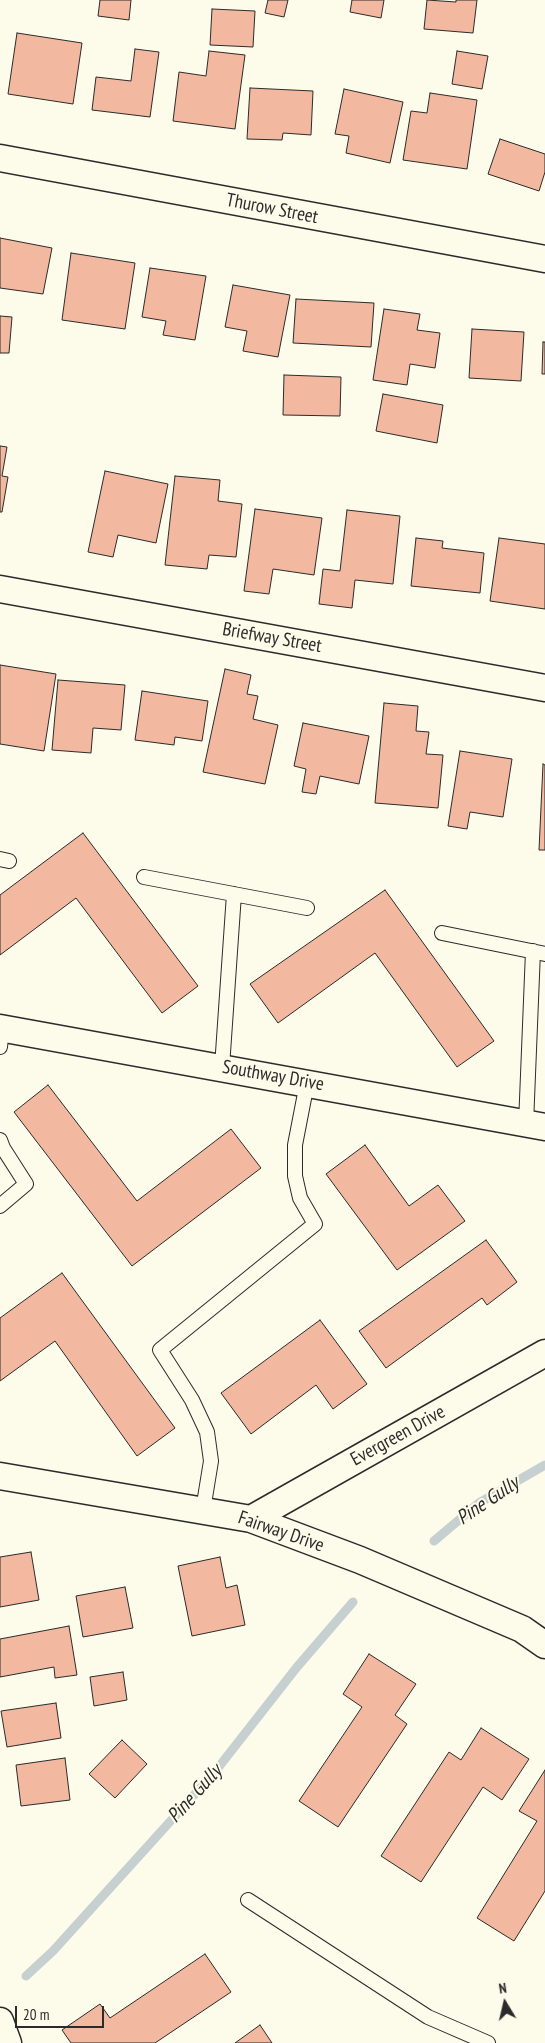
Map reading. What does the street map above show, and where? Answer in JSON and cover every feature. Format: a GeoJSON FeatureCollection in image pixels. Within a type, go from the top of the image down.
{"type":"FeatureCollection","features":[{"type":"Feature","properties":{"kind":"street","name":"Thurow Street"},"geometry":{"type":"LineString","coordinates":[[0,158],[545,260]]}},
{"type":"Feature","properties":{"kind":"street","name":"Briefway Street"},"geometry":{"type":"LineString","coordinates":[[0,589],[545,688]]}},
{"type":"Feature","properties":{"kind":"street","name":"Southway Drive"},"geometry":{"type":"LineString","coordinates":[[1,1035],[222,1067],[535,1125]]}},
{"type":"Feature","properties":{"kind":"street","name":"Evergreen Drive"},"geometry":{"type":"LineString","coordinates":[[251,1518],[545,1353]]}},
{"type":"Feature","properties":{"kind":"street","name":"Fairway Drive"},"geometry":{"type":"LineString","coordinates":[[0,1476],[251,1518],[360,1560],[522,1629],[545,1645]]}},
{"type":"Feature","properties":{"kind":"street"},"geometry":{"type":"LineString","coordinates":[[0,2021],[8,2043]]}},
{"type":"Feature","properties":{"kind":"lane"},"geometry":{"type":"LineString","coordinates":[[144,877],[307,908]]}},
{"type":"Feature","properties":{"kind":"lane"},"geometry":{"type":"LineString","coordinates":[[222,1067],[234,894]]}},
{"type":"Feature","properties":{"kind":"lane"},"geometry":{"type":"LineString","coordinates":[[442,934],[539,953],[535,1125]]}},
{"type":"Feature","properties":{"kind":"lane"},"geometry":{"type":"LineString","coordinates":[[203,1510],[211,1461],[207,1432],[192,1400],[160,1350],[315,1224],[300,1198],[295,1176],[295,1145],[307,1083]]}},
{"type":"Feature","properties":{"kind":"lane"},"geometry":{"type":"LineString","coordinates":[[0,1140],[26,1184],[0,1206]]}},
{"type":"Feature","properties":{"kind":"lane"},"geometry":{"type":"LineString","coordinates":[[248,1900],[428,2017],[488,2043]]}},
{"type":"Feature","properties":{"kind":"building"},"geometry":{"type":"Polygon","coordinates":[[[100,0],[131,0],[129,20],[98,16],[100,0]]]}},
{"type":"Feature","properties":{"kind":"building"},"geometry":{"type":"Polygon","coordinates":[[[268,0],[288,0],[284,17],[265,13],[268,0]]]}},
{"type":"Feature","properties":{"kind":"building"},"geometry":{"type":"Polygon","coordinates":[[[352,0],[384,0],[381,18],[350,12],[352,0]]]}},
{"type":"Feature","properties":{"kind":"building"},"geometry":{"type":"Polygon","coordinates":[[[427,0],[456,2],[456,0],[477,0],[473,33],[424,29],[427,0]]]}},
{"type":"Feature","properties":{"kind":"building"},"geometry":{"type":"Polygon","coordinates":[[[212,9],[255,11],[253,47],[210,45],[212,9]]]}},
{"type":"Feature","properties":{"kind":"building"},"geometry":{"type":"Polygon","coordinates":[[[17,33],[82,43],[73,104],[8,94],[17,33]]]}},
{"type":"Feature","properties":{"kind":"building"},"geometry":{"type":"Polygon","coordinates":[[[135,49],[159,52],[150,117],[92,110],[96,77],[131,81],[135,49]]]}},
{"type":"Feature","properties":{"kind":"building"},"geometry":{"type":"Polygon","coordinates":[[[209,51],[245,55],[235,129],[173,121],[179,72],[206,76],[209,51]]]}},
{"type":"Feature","properties":{"kind":"building"},"geometry":{"type":"Polygon","coordinates":[[[457,51],[488,56],[482,89],[452,84],[457,51]]]}},
{"type":"Feature","properties":{"kind":"building"},"geometry":{"type":"Polygon","coordinates":[[[250,88],[313,91],[311,135],[283,133],[282,140],[247,139],[250,88]]]}},
{"type":"Feature","properties":{"kind":"building"},"geometry":{"type":"Polygon","coordinates":[[[344,89],[403,102],[390,163],[346,153],[349,136],[335,134],[344,89]]]}},
{"type":"Feature","properties":{"kind":"building"},"geometry":{"type":"Polygon","coordinates":[[[430,93],[477,100],[467,169],[403,160],[411,111],[427,113],[430,93]]]}},
{"type":"Feature","properties":{"kind":"building"},"geometry":{"type":"Polygon","coordinates":[[[500,139],[545,154],[545,172],[539,191],[488,174],[500,139]]]}},
{"type":"Feature","properties":{"kind":"building"},"geometry":{"type":"Polygon","coordinates":[[[0,238],[52,248],[43,294],[0,288],[0,238]]]}},
{"type":"Feature","properties":{"kind":"building"},"geometry":{"type":"Polygon","coordinates":[[[71,253],[135,263],[125,329],[62,320],[71,253]]]}},
{"type":"Feature","properties":{"kind":"building"},"geometry":{"type":"Polygon","coordinates":[[[150,268],[206,276],[195,340],[163,335],[166,321],[142,317],[150,268]]]}},
{"type":"Feature","properties":{"kind":"building"},"geometry":{"type":"Polygon","coordinates":[[[233,285],[290,295],[278,357],[243,351],[247,331],[225,327],[233,285]]]}},
{"type":"Feature","properties":{"kind":"building"},"geometry":{"type":"Polygon","coordinates":[[[296,299],[374,303],[371,347],[293,343],[296,299]]]}},
{"type":"Feature","properties":{"kind":"building"},"geometry":{"type":"Polygon","coordinates":[[[384,309],[420,314],[417,330],[440,333],[435,368],[410,364],[407,385],[373,380],[384,309]]]}},
{"type":"Feature","properties":{"kind":"building"},"geometry":{"type":"Polygon","coordinates":[[[0,316],[12,317],[9,353],[0,353],[0,316]]]}},
{"type":"Feature","properties":{"kind":"building"},"geometry":{"type":"Polygon","coordinates":[[[472,329],[524,332],[521,381],[469,378],[472,329]]]}},
{"type":"Feature","properties":{"kind":"building"},"geometry":{"type":"Polygon","coordinates":[[[543,342],[545,342],[545,374],[542,374],[543,342]]]}},
{"type":"Feature","properties":{"kind":"building"},"geometry":{"type":"Polygon","coordinates":[[[284,375],[341,377],[340,416],[283,415],[284,375]]]}},
{"type":"Feature","properties":{"kind":"building"},"geometry":{"type":"Polygon","coordinates":[[[383,394],[443,405],[437,443],[376,431],[383,394]]]}},
{"type":"Feature","properties":{"kind":"building"},"geometry":{"type":"Polygon","coordinates":[[[0,446],[7,447],[2,476],[8,477],[2,512],[0,512],[0,446]]]}},
{"type":"Feature","properties":{"kind":"building"},"geometry":{"type":"Polygon","coordinates":[[[105,471],[168,484],[156,543],[118,535],[113,557],[88,552],[105,471]]]}},
{"type":"Feature","properties":{"kind":"building"},"geometry":{"type":"Polygon","coordinates":[[[175,476],[220,480],[218,501],[242,504],[236,557],[209,555],[207,569],[165,565],[175,476]]]}},
{"type":"Feature","properties":{"kind":"building"},"geometry":{"type":"Polygon","coordinates":[[[255,509],[322,518],[314,575],[273,569],[269,594],[244,591],[255,509]]]}},
{"type":"Feature","properties":{"kind":"building"},"geometry":{"type":"Polygon","coordinates":[[[347,510],[400,516],[393,584],[355,580],[352,608],[319,604],[323,569],[340,571],[347,510]]]}},
{"type":"Feature","properties":{"kind":"building"},"geometry":{"type":"Polygon","coordinates":[[[416,538],[443,541],[442,548],[484,553],[480,593],[411,586],[416,538]]]}},
{"type":"Feature","properties":{"kind":"building"},"geometry":{"type":"Polygon","coordinates":[[[499,538],[545,544],[545,609],[490,601],[499,538]]]}},
{"type":"Feature","properties":{"kind":"building"},"geometry":{"type":"Polygon","coordinates":[[[0,665],[56,674],[44,751],[0,744],[0,665]]]}},
{"type":"Feature","properties":{"kind":"building"},"geometry":{"type":"Polygon","coordinates":[[[225,669],[251,675],[247,694],[258,696],[253,719],[278,725],[265,784],[203,772],[225,669]]]}},
{"type":"Feature","properties":{"kind":"building"},"geometry":{"type":"Polygon","coordinates":[[[58,680],[125,685],[121,730],[93,728],[91,753],[52,750],[58,680]]]}},
{"type":"Feature","properties":{"kind":"building"},"geometry":{"type":"Polygon","coordinates":[[[142,691],[208,701],[202,741],[175,737],[174,745],[135,740],[142,691]]]}},
{"type":"Feature","properties":{"kind":"building"},"geometry":{"type":"Polygon","coordinates":[[[384,703],[418,706],[416,731],[429,732],[426,754],[443,755],[438,808],[375,803],[384,703]]]}},
{"type":"Feature","properties":{"kind":"building"},"geometry":{"type":"Polygon","coordinates":[[[303,723],[369,736],[359,784],[320,776],[316,794],[302,792],[306,769],[294,766],[303,723]]]}},
{"type":"Feature","properties":{"kind":"building"},"geometry":{"type":"Polygon","coordinates":[[[460,751],[512,759],[503,817],[470,812],[467,829],[448,826],[460,751]]]}},
{"type":"Feature","properties":{"kind":"building"},"geometry":{"type":"Polygon","coordinates":[[[543,764],[545,765],[545,850],[539,850],[543,764]]]}},
{"type":"Feature","properties":{"kind":"building"},"geometry":{"type":"Polygon","coordinates":[[[83,833],[198,986],[162,1013],[76,898],[0,955],[0,895],[83,833]]]}},
{"type":"Feature","properties":{"kind":"building"},"geometry":{"type":"Polygon","coordinates":[[[385,890],[494,1041],[457,1067],[375,953],[278,1023],[250,984],[385,890]]]}},
{"type":"Feature","properties":{"kind":"building"},"geometry":{"type":"Polygon","coordinates":[[[48,1085],[137,1201],[231,1129],[261,1168],[132,1266],[14,1112],[48,1085]]]}},
{"type":"Feature","properties":{"kind":"building"},"geometry":{"type":"Polygon","coordinates":[[[365,1145],[409,1206],[438,1185],[465,1221],[397,1270],[326,1174],[365,1145]]]}},
{"type":"Feature","properties":{"kind":"building"},"geometry":{"type":"Polygon","coordinates":[[[486,1240],[517,1282],[487,1305],[482,1298],[386,1368],[359,1331],[486,1240]]]}},
{"type":"Feature","properties":{"kind":"building"},"geometry":{"type":"Polygon","coordinates":[[[62,1273],[175,1428],[137,1456],[55,1341],[0,1381],[0,1318],[62,1273]]]}},
{"type":"Feature","properties":{"kind":"building"},"geometry":{"type":"Polygon","coordinates":[[[320,1320],[367,1384],[333,1409],[316,1385],[251,1434],[221,1393],[320,1320]]]}},
{"type":"Feature","properties":{"kind":"building"},"geometry":{"type":"Polygon","coordinates":[[[31,1552],[39,1600],[0,1607],[0,1557],[31,1552]]]}},
{"type":"Feature","properties":{"kind":"building"},"geometry":{"type":"Polygon","coordinates":[[[220,1557],[226,1588],[237,1585],[245,1625],[192,1636],[178,1566],[220,1557]]]}},
{"type":"Feature","properties":{"kind":"building"},"geometry":{"type":"Polygon","coordinates":[[[125,1587],[133,1628],[83,1637],[76,1596],[125,1587]]]}},
{"type":"Feature","properties":{"kind":"building"},"geometry":{"type":"Polygon","coordinates":[[[69,1626],[77,1675],[55,1678],[54,1667],[0,1677],[0,1639],[69,1626]]]}},
{"type":"Feature","properties":{"kind":"building"},"geometry":{"type":"Polygon","coordinates":[[[369,1654],[416,1684],[395,1715],[407,1724],[338,1827],[299,1801],[362,1707],[343,1694],[369,1654]]]}},
{"type":"Feature","properties":{"kind":"building"},"geometry":{"type":"Polygon","coordinates":[[[123,1672],[127,1700],[94,1706],[90,1677],[123,1672]]]}},
{"type":"Feature","properties":{"kind":"building"},"geometry":{"type":"Polygon","coordinates":[[[56,1703],[61,1738],[7,1747],[1,1711],[56,1703]]]}},
{"type":"Feature","properties":{"kind":"building"},"geometry":{"type":"Polygon","coordinates":[[[481,1728],[529,1759],[502,1800],[483,1787],[421,1882],[381,1856],[449,1752],[461,1760],[481,1728]]]}},
{"type":"Feature","properties":{"kind":"building"},"geometry":{"type":"Polygon","coordinates":[[[122,1740],[147,1764],[115,1798],[89,1774],[122,1740]]]}},
{"type":"Feature","properties":{"kind":"building"},"geometry":{"type":"Polygon","coordinates":[[[65,1758],[70,1800],[21,1806],[16,1765],[65,1758]]]}},
{"type":"Feature","properties":{"kind":"building"},"geometry":{"type":"Polygon","coordinates":[[[545,1770],[545,1891],[514,1941],[477,1918],[537,1821],[519,1811],[545,1770]]]}},
{"type":"Feature","properties":{"kind":"building"},"geometry":{"type":"Polygon","coordinates":[[[205,1954],[231,1992],[155,2043],[71,2043],[62,2030],[100,2004],[110,2018],[205,1954]]]}},
{"type":"Feature","properties":{"kind":"building"},"geometry":{"type":"Polygon","coordinates":[[[260,2025],[272,2043],[235,2043],[260,2025]]]}},
{"type":"Feature","properties":{"kind":"waterway","name":"Pine Gully"},"geometry":{"type":"LineString","coordinates":[[434,1541],[479,1503],[545,1465]]}},
{"type":"Feature","properties":{"kind":"waterway","name":"Pine Gully"},"geometry":{"type":"LineString","coordinates":[[26,1976],[53,1951],[214,1773],[297,1667],[353,1602]]}}]}
